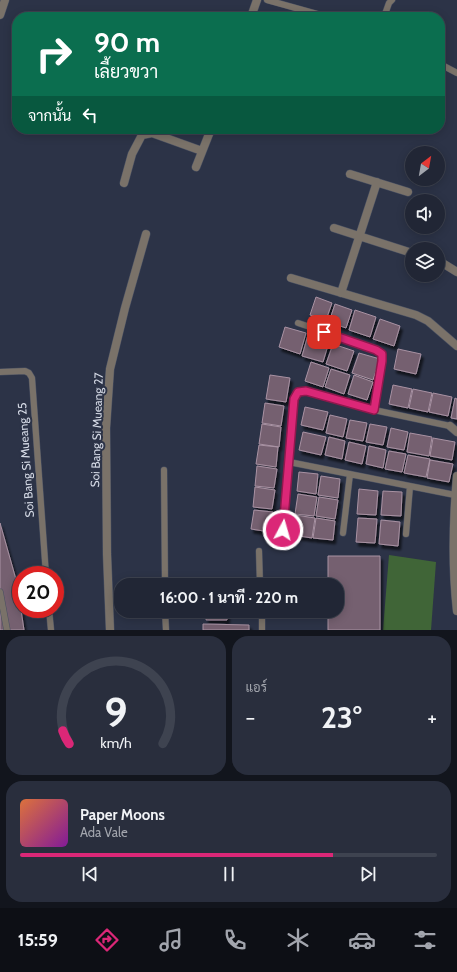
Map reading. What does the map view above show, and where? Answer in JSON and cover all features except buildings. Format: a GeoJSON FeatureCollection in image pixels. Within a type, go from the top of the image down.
{"type":"FeatureCollection","features":[{"type":"Feature","properties":{"kind":"street"},"geometry":{"type":"LineString","coordinates":[[0,15],[5,0]]}},
{"type":"Feature","properties":{"kind":"street"},"geometry":{"type":"LineString","coordinates":[[253,12],[257,0]]}},
{"type":"Feature","properties":{"kind":"street"},"geometry":{"type":"LineString","coordinates":[[124,183],[132,154],[142,135],[147,134]]}},
{"type":"Feature","properties":{"kind":"street"},"geometry":{"type":"LineString","coordinates":[[155,134],[202,151]]}},
{"type":"Feature","properties":{"kind":"street"},"geometry":{"type":"LineString","coordinates":[[196,167],[209,134]]}},
{"type":"Feature","properties":{"kind":"street"},"geometry":{"type":"LineString","coordinates":[[350,174],[408,192]]}},
{"type":"Feature","properties":{"kind":"street"},"geometry":{"type":"LineString","coordinates":[[341,293],[377,182]]}},
{"type":"Feature","properties":{"kind":"street"},"geometry":{"type":"LineString","coordinates":[[334,228],[405,251]]}},
{"type":"Feature","properties":{"kind":"street","name":"Soi Bang Si Mueang 27"},"geometry":{"type":"LineString","coordinates":[[110,630],[107,554],[106,428],[110,369],[125,308],[146,234]]}},
{"type":"Feature","properties":{"kind":"street"},"geometry":{"type":"LineString","coordinates":[[445,265],[457,272]]}},
{"type":"Feature","properties":{"kind":"street"},"geometry":{"type":"LineString","coordinates":[[291,278],[416,315],[428,321],[457,346]]}},
{"type":"Feature","properties":{"kind":"street"},"geometry":{"type":"LineString","coordinates":[[450,426],[457,432]]}},
{"type":"Feature","properties":{"kind":"street"},"geometry":{"type":"LineString","coordinates":[[457,476],[455,495],[454,582],[457,611]]}},
{"type":"Feature","properties":{"kind":"lane"},"geometry":{"type":"LineString","coordinates":[[268,0],[306,12]]}},
{"type":"Feature","properties":{"kind":"lane"},"geometry":{"type":"LineString","coordinates":[[386,12],[389,3],[392,0]]}},
{"type":"Feature","properties":{"kind":"lane"},"geometry":{"type":"LineString","coordinates":[[445,67],[457,73]]}},
{"type":"Feature","properties":{"kind":"lane"},"geometry":{"type":"LineString","coordinates":[[298,323],[376,350],[382,354],[374,410]]}},
{"type":"Feature","properties":{"kind":"lane","name":"Soi Bang Si Mueang 25"},"geometry":{"type":"LineString","coordinates":[[0,372],[25,371],[29,373],[32,378],[45,566]]}},
{"type":"Feature","properties":{"kind":"lane"},"geometry":{"type":"LineString","coordinates":[[283,530],[294,399],[298,392],[306,391],[374,410],[450,426]]}},
{"type":"Feature","properties":{"kind":"lane"},"geometry":{"type":"LineString","coordinates":[[289,462],[455,495]]}},
{"type":"Feature","properties":{"kind":"lane"},"geometry":{"type":"LineString","coordinates":[[164,470],[165,578]]}},
{"type":"Feature","properties":{"kind":"lane"},"geometry":{"type":"LineString","coordinates":[[343,532],[350,474]]}},
{"type":"Feature","properties":{"kind":"lane"},"geometry":{"type":"LineString","coordinates":[[406,534],[410,486]]}},
{"type":"Feature","properties":{"kind":"lane"},"geometry":{"type":"LineString","coordinates":[[259,551],[260,578]]}},
{"type":"Feature","properties":{"kind":"lane"},"geometry":{"type":"LineString","coordinates":[[0,592],[7,630]]}},
{"type":"Feature","properties":{"kind":"lane"},"geometry":{"type":"LineString","coordinates":[[50,618],[51,630]]}},
{"type":"Feature","properties":{"kind":"lane"},"geometry":{"type":"LineString","coordinates":[[165,618],[166,630]]}},
{"type":"Feature","properties":{"kind":"lane"},"geometry":{"type":"LineString","coordinates":[[262,618],[262,630]]}},
{"type":"Feature","properties":{"kind":"green space"},"geometry":{"type":"Polygon","coordinates":[[[389,555],[436,562],[431,630],[383,630],[389,555]]]}},
{"type":"Feature","properties":{"kind":"route"},"geometry":{"type":"LineString","coordinates":[[283,530],[294,399],[298,392],[306,391],[374,410],[382,354],[376,350],[324,332]]}}]}
